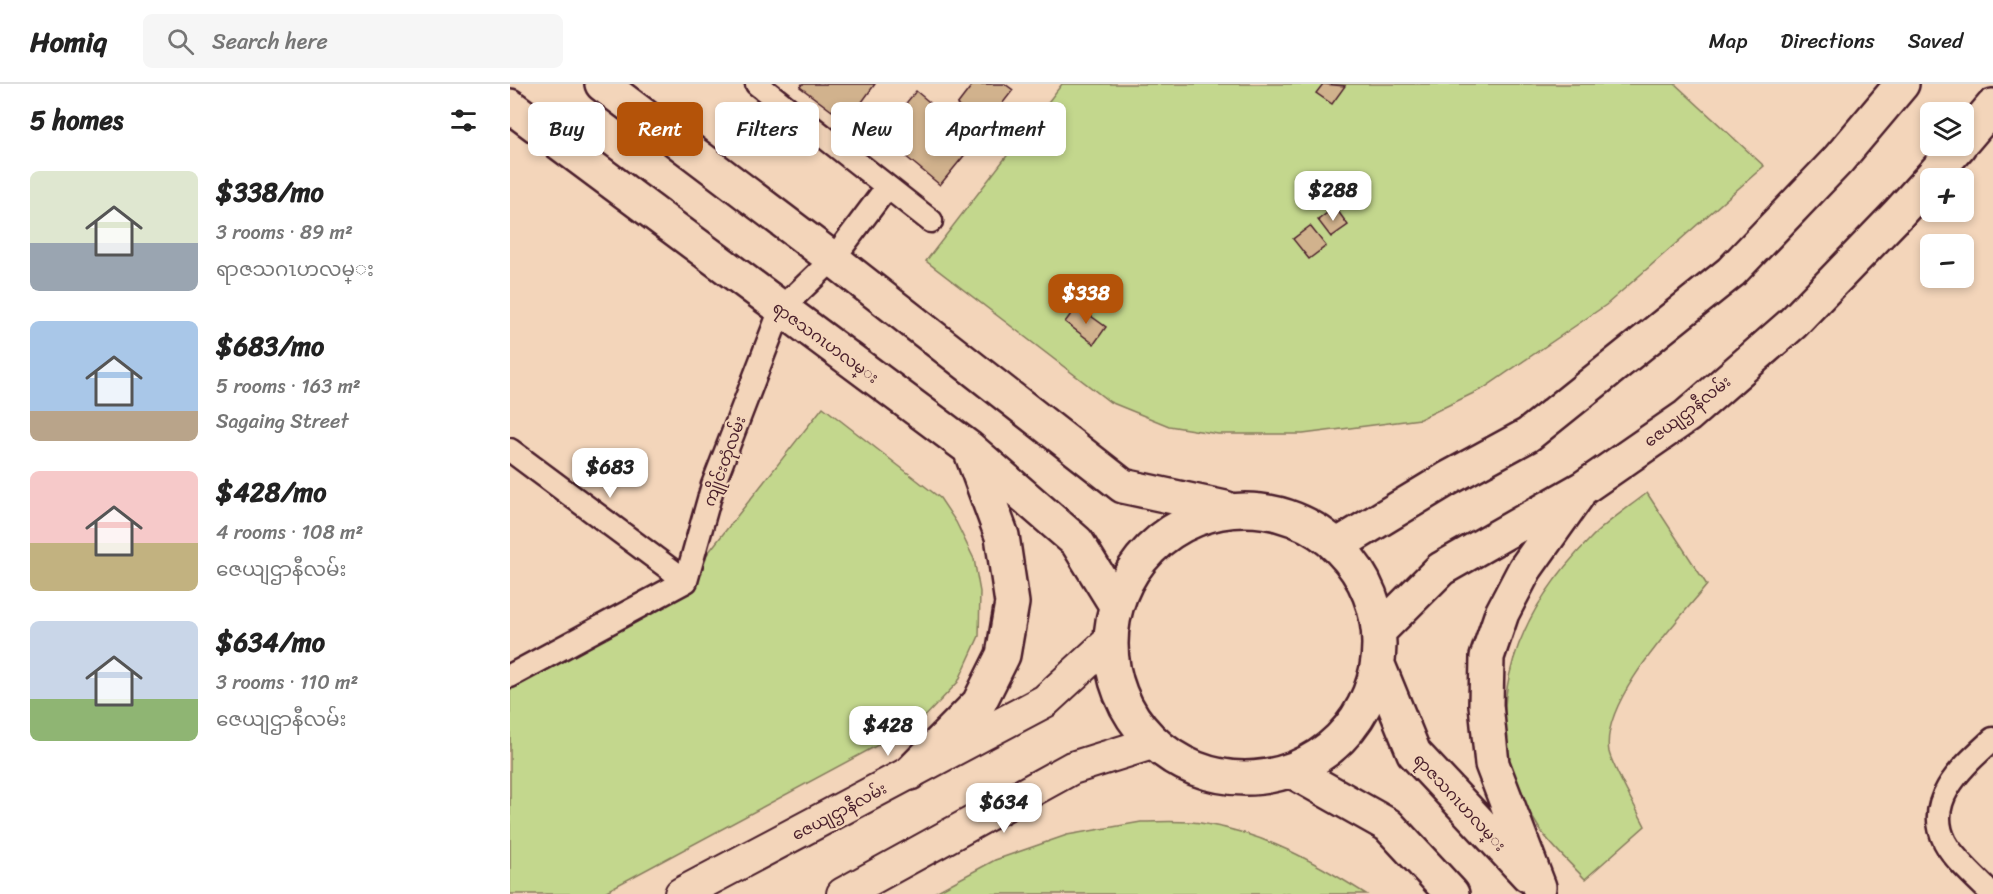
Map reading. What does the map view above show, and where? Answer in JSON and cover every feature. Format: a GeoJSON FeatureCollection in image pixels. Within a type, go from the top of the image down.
{"type":"FeatureCollection","features":[{"type":"Feature","properties":{"kind":"main road"},"geometry":{"type":"LineString","coordinates":[[602,84],[833,259],[1123,486],[1233,509],[1271,511],[1306,523],[1338,545],[1358,570],[1373,599],[1379,631],[1378,665],[1363,710],[1332,747],[1292,771],[1255,779],[1218,777],[1182,765],[1152,743],[1128,713],[1114,678],[1110,641],[1116,605],[1133,569],[1160,539],[1194,519],[1233,509]]}},
{"type":"Feature","properties":{"kind":"main road"},"geometry":{"type":"LineString","coordinates":[[1338,545],[1447,479],[1528,435],[1731,272],[1838,160],[1902,84]]}},
{"type":"Feature","properties":{"kind":"main road","name":"ရာဇသဂၤဟလမ္း"},"geometry":{"type":"LineString","coordinates":[[510,106],[969,447],[1077,542],[1116,605]]}},
{"type":"Feature","properties":{"kind":"main road"},"geometry":{"type":"LineString","coordinates":[[1974,128],[1993,106]]}},
{"type":"Feature","properties":{"kind":"main road","name":"ဇေယျဌာနီလမ်း"},"geometry":{"type":"LineString","coordinates":[[1379,631],[1441,569],[1583,488],[1687,416],[1792,324],[1899,214],[1950,156]]}},
{"type":"Feature","properties":{"kind":"main road"},"geometry":{"type":"LineString","coordinates":[[910,773],[979,703],[1003,655],[1012,603],[1002,536],[969,447]]}},
{"type":"Feature","properties":{"kind":"main road"},"geometry":{"type":"LineString","coordinates":[[1542,891],[1492,764],[1486,705],[1487,657],[1502,613],[1525,569],[1583,488]]}},
{"type":"Feature","properties":{"kind":"main road","name":"ဇေယျဌာနီလမ်း"},"geometry":{"type":"LineString","coordinates":[[681,894],[1045,702],[1110,641]]}},
{"type":"Feature","properties":{"kind":"main road","name":"ရာဇသဂၤဟလမ္း"},"geometry":{"type":"LineString","coordinates":[[1378,665],[1413,753],[1542,891]]}},
{"type":"Feature","properties":{"kind":"main road"},"geometry":{"type":"LineString","coordinates":[[843,894],[1072,768],[1152,743]]}},
{"type":"Feature","properties":{"kind":"main road"},"geometry":{"type":"LineString","coordinates":[[1292,771],[1388,825],[1452,894]]}},
{"type":"Feature","properties":{"kind":"street"},"geometry":{"type":"LineString","coordinates":[[757,84],[931,221]]}},
{"type":"Feature","properties":{"kind":"street","name":"ကျိုင်းတုံလမ်း"},"geometry":{"type":"LineString","coordinates":[[686,581],[713,485],[781,309],[833,259],[887,187]]}},
{"type":"Feature","properties":{"kind":"street"},"geometry":{"type":"LineString","coordinates":[[510,450],[686,581],[510,676]]}},
{"type":"Feature","properties":{"kind":"street"},"geometry":{"type":"LineString","coordinates":[[1992,894],[1945,843],[1939,821],[1943,794],[1960,770],[1993,739]]}},
{"type":"Feature","properties":{"kind":"green space"},"geometry":{"type":"Polygon","coordinates":[[[1062,84],[1675,84],[1764,166],[1606,305],[1484,388],[1420,419],[1303,434],[1218,434],[1169,426],[1110,402],[926,261],[1007,156],[1066,156],[1066,102],[1048,102],[1062,84]]]}},
{"type":"Feature","properties":{"kind":"green space"},"geometry":{"type":"Polygon","coordinates":[[[823,407],[940,498],[956,522],[974,559],[980,592],[979,636],[958,682],[919,723],[601,894],[510,894],[510,687],[686,581],[823,407]]]}},
{"type":"Feature","properties":{"kind":"green space"},"geometry":{"type":"Polygon","coordinates":[[[1647,493],[1707,585],[1643,663],[1616,710],[1609,732],[1609,752],[1645,826],[1585,879],[1544,835],[1519,789],[1508,751],[1505,713],[1509,676],[1521,639],[1539,604],[1562,571],[1596,533],[1647,493]]]}},
{"type":"Feature","properties":{"kind":"green space"},"geometry":{"type":"Polygon","coordinates":[[[1141,822],[1198,823],[1249,835],[1309,860],[1366,894],[932,894],[995,860],[1067,835],[1141,822]]]}},
{"type":"Feature","properties":{"kind":"building"},"geometry":{"type":"Polygon","coordinates":[[[802,84],[875,84],[862,102],[831,102],[831,110],[800,87],[802,84]]]}},
{"type":"Feature","properties":{"kind":"building"},"geometry":{"type":"Polygon","coordinates":[[[973,84],[1005,84],[1013,90],[1004,102],[959,102],[973,84]]]}},
{"type":"Feature","properties":{"kind":"building"},"geometry":{"type":"Polygon","coordinates":[[[1323,84],[1345,86],[1332,104],[1316,93],[1323,84]]]}},
{"type":"Feature","properties":{"kind":"building"},"geometry":{"type":"Polygon","coordinates":[[[916,91],[929,102],[925,102],[925,156],[964,156],[940,185],[905,156],[913,156],[913,102],[907,102],[916,91]]]}},
{"type":"Feature","properties":{"kind":"building"},"geometry":{"type":"Polygon","coordinates":[[[1335,207],[1348,225],[1331,237],[1318,220],[1335,207]]]}},
{"type":"Feature","properties":{"kind":"building"},"geometry":{"type":"Polygon","coordinates":[[[1310,226],[1326,246],[1309,259],[1293,239],[1310,226]]]}},
{"type":"Feature","properties":{"kind":"building"},"geometry":{"type":"Polygon","coordinates":[[[1077,306],[1106,327],[1094,344],[1065,322],[1077,306]]]}}]}
